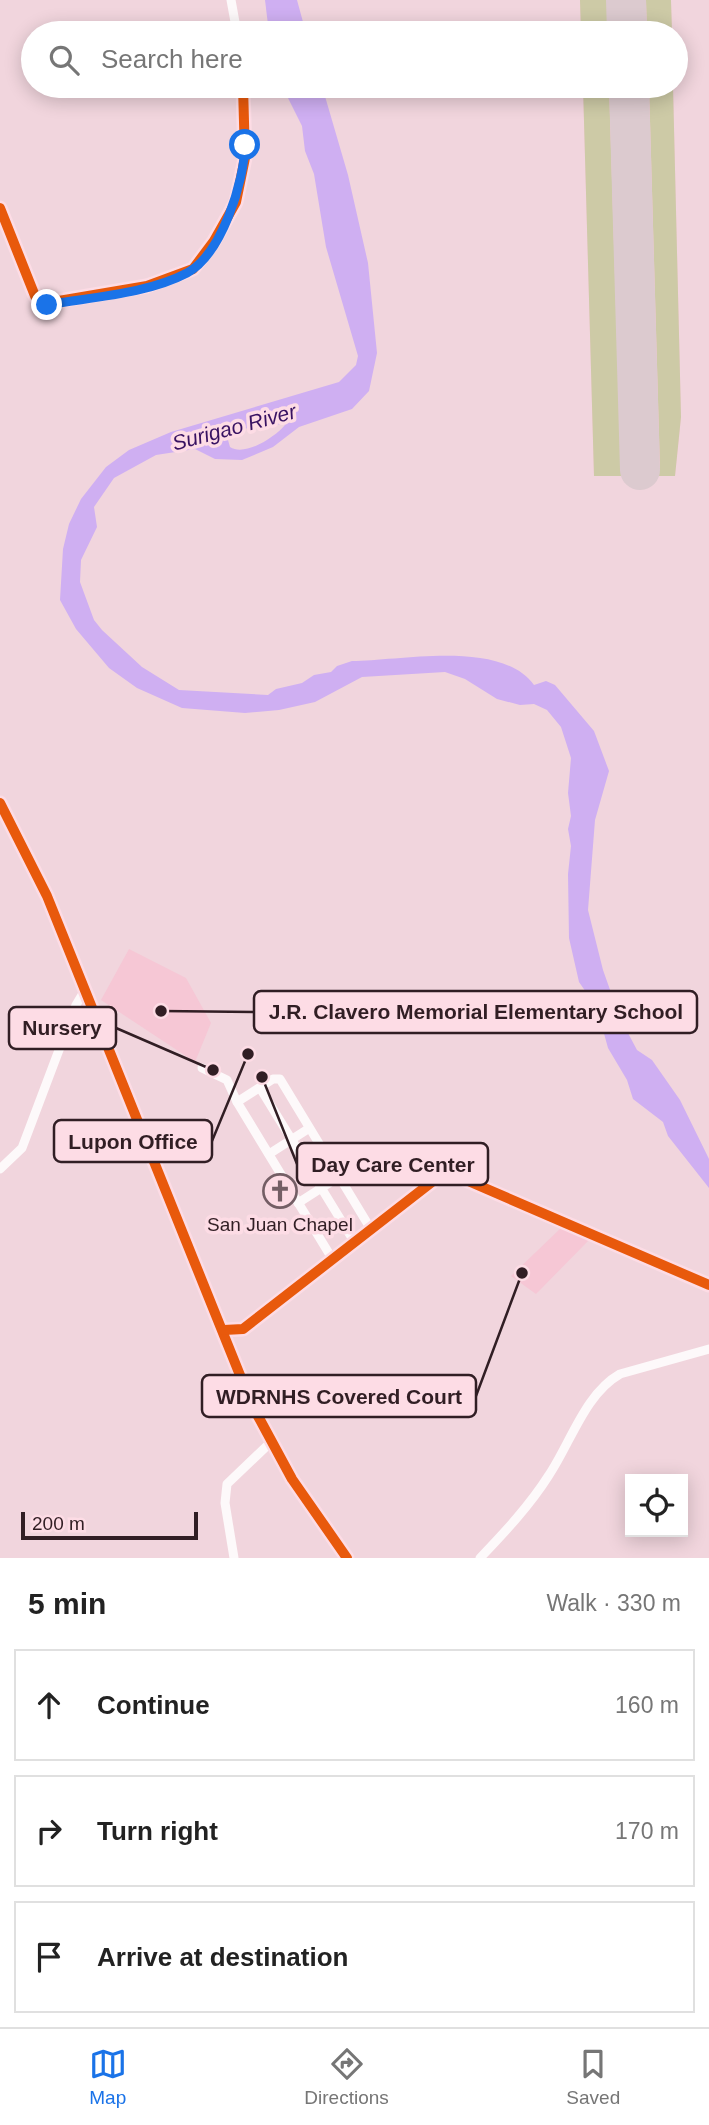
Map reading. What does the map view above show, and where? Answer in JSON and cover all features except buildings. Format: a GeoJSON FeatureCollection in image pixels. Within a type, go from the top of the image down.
{"type":"FeatureCollection","features":[{"type":"Feature","properties":{"kind":"street"},"geometry":{"type":"LineString","coordinates":[[231,0],[234,21]]}},
{"type":"Feature","properties":{"kind":"street"},"geometry":{"type":"LineString","coordinates":[[0,208],[34,296],[44,305],[147,286],[186,274],[199,263],[236,202],[245,158],[243,98]]}},
{"type":"Feature","properties":{"kind":"street"},"geometry":{"type":"LineString","coordinates":[[0,803],[33,863],[253,1405],[292,1479],[347,1558]]}},
{"type":"Feature","properties":{"kind":"street"},"geometry":{"type":"LineString","coordinates":[[0,1170],[22,1147],[76,1005],[85,990]]}},
{"type":"Feature","properties":{"kind":"street"},"geometry":{"type":"LineString","coordinates":[[202,1068],[227,1080],[236,1102],[333,1260]]}},
{"type":"Feature","properties":{"kind":"street"},"geometry":{"type":"LineString","coordinates":[[236,1102],[278,1078],[372,1231]]}},
{"type":"Feature","properties":{"kind":"street"},"geometry":{"type":"LineString","coordinates":[[260,1087],[320,1190],[355,1243]]}},
{"type":"Feature","properties":{"kind":"street"},"geometry":{"type":"LineString","coordinates":[[269,1154],[309,1129]]}},
{"type":"Feature","properties":{"kind":"street"},"geometry":{"type":"LineString","coordinates":[[230,1348],[243,1329],[437,1178],[452,1174],[709,1285]]}},
{"type":"Feature","properties":{"kind":"street"},"geometry":{"type":"LineString","coordinates":[[298,1203],[340,1176]]}},
{"type":"Feature","properties":{"kind":"street"},"geometry":{"type":"LineString","coordinates":[[224,1331],[243,1329]]}},
{"type":"Feature","properties":{"kind":"street"},"geometry":{"type":"LineString","coordinates":[[480,1558],[548,1477],[601,1388],[620,1374],[709,1349]]}},
{"type":"Feature","properties":{"kind":"street"},"geometry":{"type":"LineString","coordinates":[[234,1558],[225,1503],[227,1484],[271,1442]]}},
{"type":"Feature","properties":{"kind":"shaded area"},"geometry":{"type":"Polygon","coordinates":[[[580,0],[671,0],[672,21],[581,21],[580,0]]]}},
{"type":"Feature","properties":{"kind":"shaded area"},"geometry":{"type":"Polygon","coordinates":[[[580,0],[607,0],[608,21],[581,21],[580,0]]]}},
{"type":"Feature","properties":{"kind":"shaded area"},"geometry":{"type":"Polygon","coordinates":[[[646,0],[671,0],[672,21],[647,21],[646,0]]]}},
{"type":"Feature","properties":{"kind":"shaded area"},"geometry":{"type":"Polygon","coordinates":[[[583,98],[673,98],[681,417],[675,476],[594,476],[583,98]]]}},
{"type":"Feature","properties":{"kind":"shaded area"},"geometry":{"type":"Polygon","coordinates":[[[583,98],[609,98],[621,470],[660,468],[649,98],[673,98],[681,417],[675,476],[594,476],[583,98]]]}},
{"type":"Feature","properties":{"kind":"shaded area"},"geometry":{"type":"Polygon","coordinates":[[[129,949],[186,978],[211,1023],[195,1062],[101,1000],[129,949]]]}},
{"type":"Feature","properties":{"kind":"shaded area"},"geometry":{"type":"Polygon","coordinates":[[[562,1227],[590,1239],[536,1294],[511,1276],[562,1227]]]}},
{"type":"Feature","properties":{"kind":"water"},"geometry":{"type":"Polygon","coordinates":[[[265,0],[297,0],[303,21],[268,21],[265,0]]]}},
{"type":"Feature","properties":{"kind":"water","name":"Surigao River"},"geometry":{"type":"Polygon","coordinates":[[[288,98],[326,98],[348,175],[368,263],[377,353],[369,391],[352,409],[299,427],[273,447],[242,460],[215,459],[195,449],[156,455],[114,478],[94,507],[97,527],[81,560],[80,582],[94,620],[142,667],[179,690],[268,695],[276,689],[302,683],[314,675],[331,672],[337,666],[352,661],[422,656],[474,657],[498,662],[519,671],[534,685],[546,681],[555,685],[594,731],[609,771],[595,820],[588,910],[603,970],[620,1018],[637,1050],[652,1060],[680,1100],[709,1159],[709,1188],[668,1136],[663,1122],[633,1099],[627,1080],[608,1048],[597,1008],[579,982],[569,938],[568,874],[571,846],[568,829],[571,816],[568,793],[571,758],[561,727],[547,710],[534,704],[520,705],[497,699],[465,679],[445,672],[362,677],[315,702],[279,710],[245,713],[182,708],[137,688],[109,668],[76,629],[60,600],[63,549],[69,524],[81,499],[106,467],[129,450],[171,432],[339,382],[356,365],[358,356],[326,247],[314,174],[305,151],[302,126],[288,98]],[[263,423],[235,432],[228,440],[230,447],[244,449],[274,435],[285,425],[263,423]]]}},
{"type":"Feature","properties":{"kind":"runway"},"geometry":{"type":"LineString","coordinates":[[626,0],[627,21]]}},
{"type":"Feature","properties":{"kind":"runway"},"geometry":{"type":"LineString","coordinates":[[629,98],[640,470]]}},
{"type":"Feature","properties":{"kind":"cycle path"},"geometry":{"type":"LineString","coordinates":[[0,208],[35,296],[41,304],[147,286],[193,269],[214,241],[236,202],[245,158],[243,98]]}},
{"type":"Feature","properties":{"kind":"cycle path"},"geometry":{"type":"LineString","coordinates":[[0,803],[47,896],[252,1405],[292,1479],[347,1558]]}},
{"type":"Feature","properties":{"kind":"cycle path"},"geometry":{"type":"LineString","coordinates":[[224,1330],[243,1329],[437,1178],[452,1174],[709,1285]]}},
{"type":"Feature","properties":{"kind":"place","name":"J.R. Clavero Memorial Elementary School"},"geometry":{"type":"Point","coordinates":[161,1011]}},
{"type":"Feature","properties":{"kind":"place","name":"Lupon Office"},"geometry":{"type":"Point","coordinates":[248,1054]}},
{"type":"Feature","properties":{"kind":"place","name":"Nursery"},"geometry":{"type":"Point","coordinates":[213,1070]}},
{"type":"Feature","properties":{"kind":"place","name":"Day Care Center"},"geometry":{"type":"Point","coordinates":[262,1077]}},
{"type":"Feature","properties":{"kind":"place","name":"San Juan Chapel"},"geometry":{"type":"Point","coordinates":[280,1191]}},
{"type":"Feature","properties":{"kind":"place","name":"WDRNHS Covered Court"},"geometry":{"type":"Point","coordinates":[522,1273]}},
{"type":"Feature","properties":{"kind":"route"},"geometry":{"type":"LineString","coordinates":[[47,305],[147,286],[186,274],[193,269],[231,214],[241,182],[245,145]]}}]}
